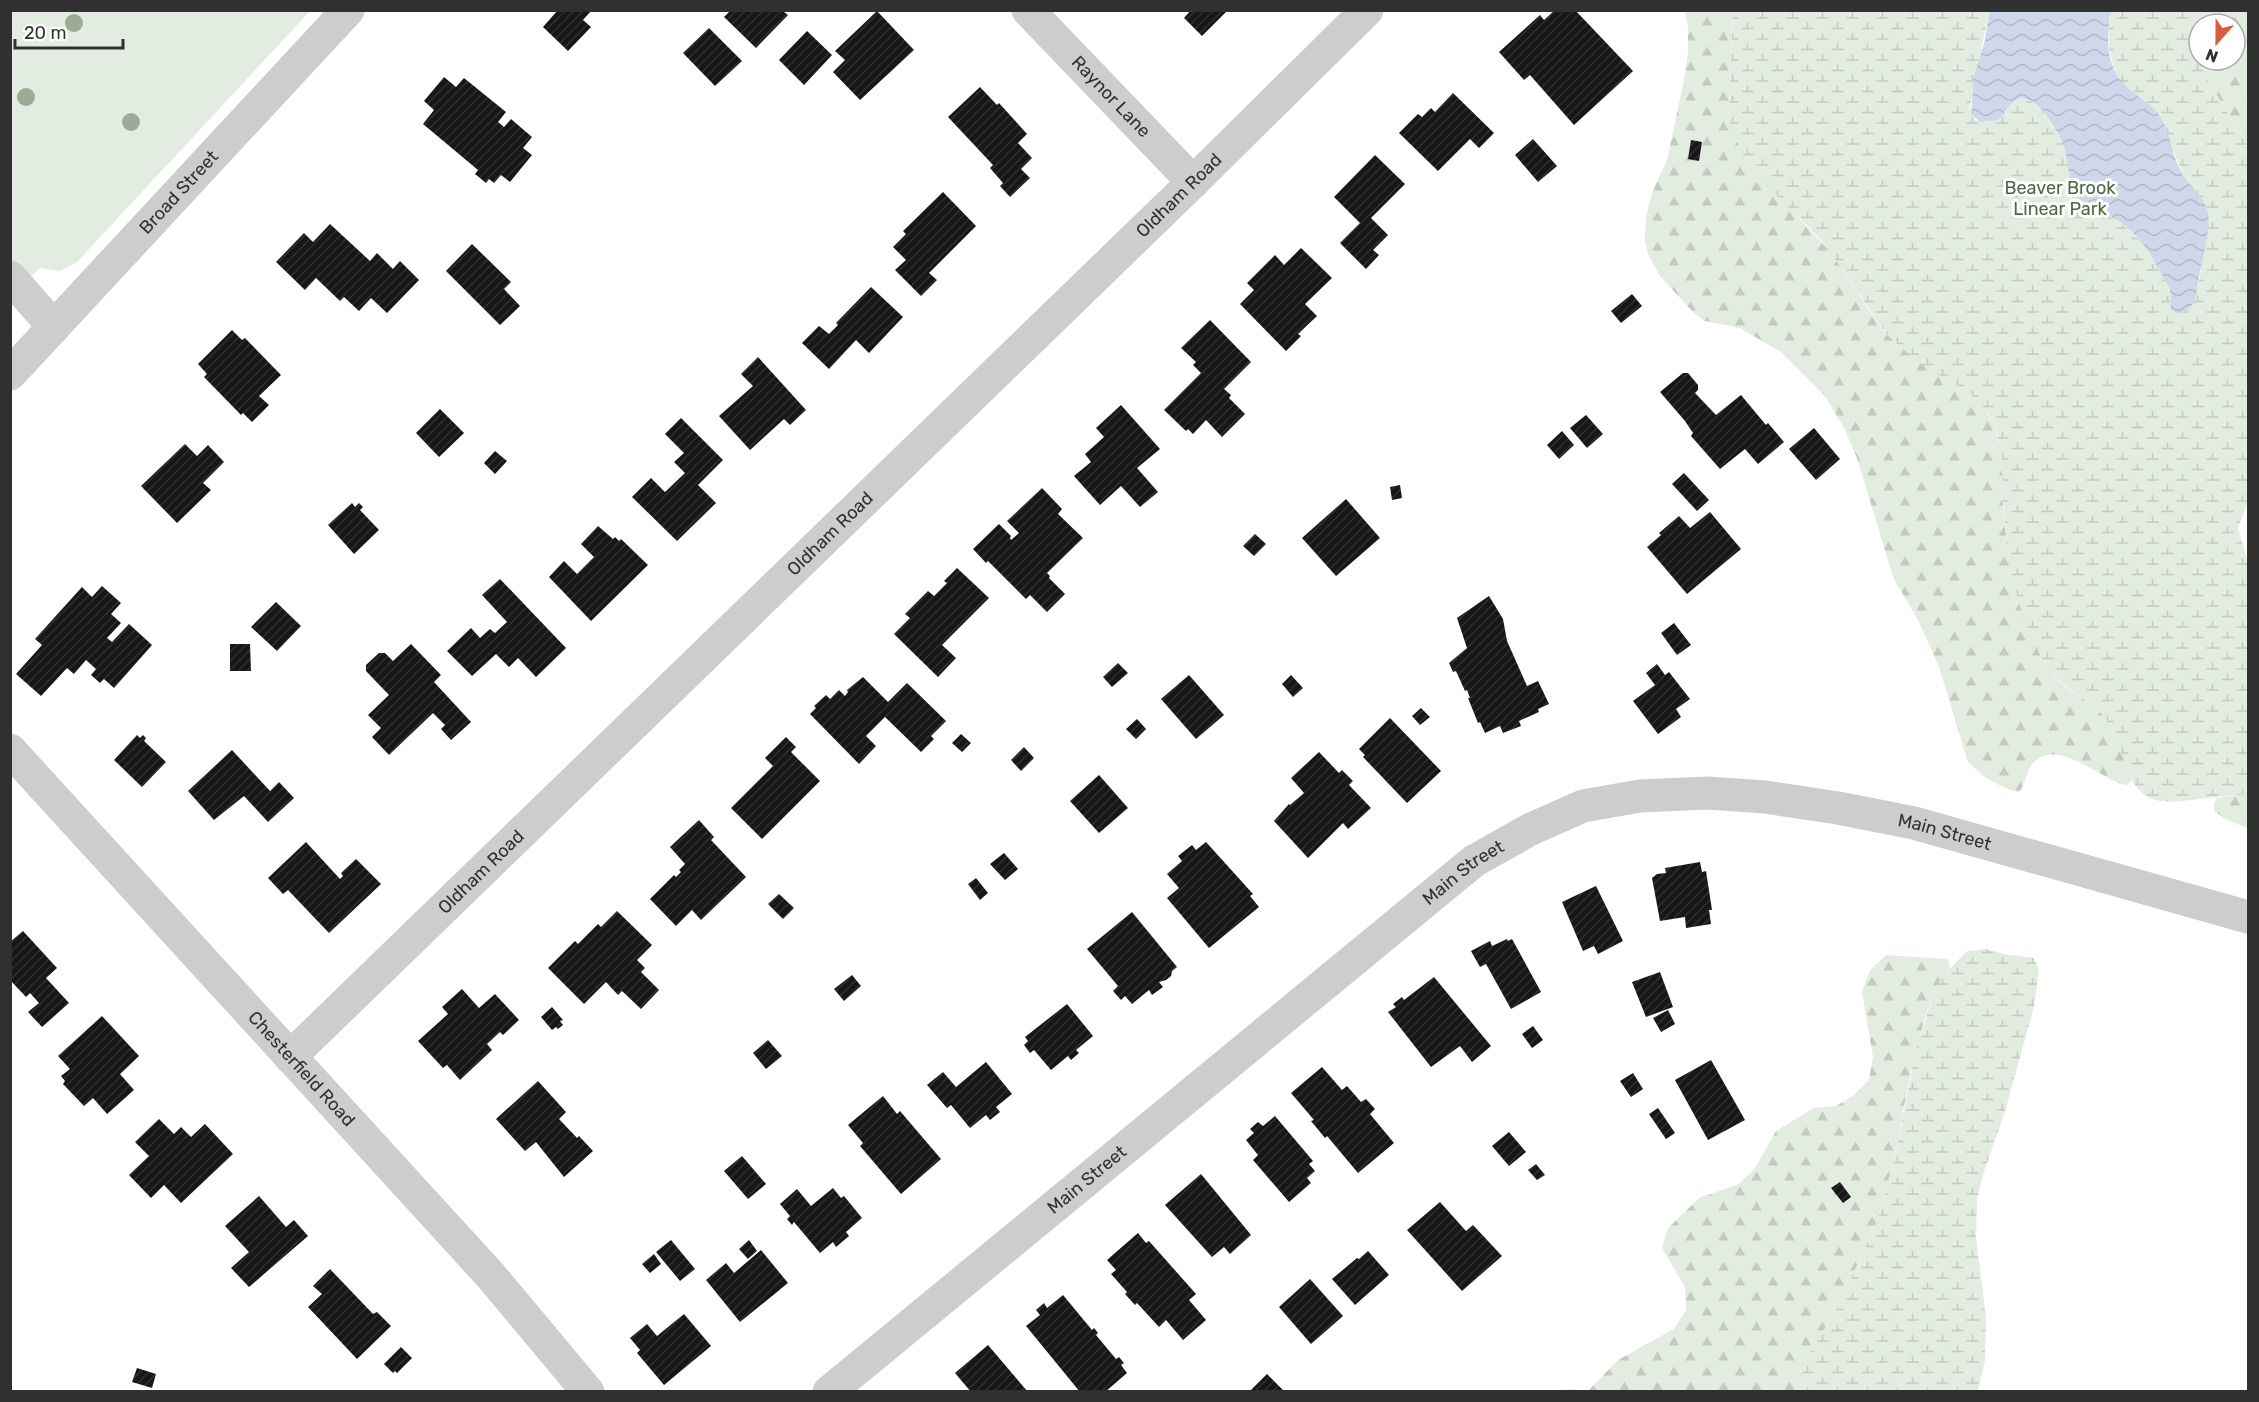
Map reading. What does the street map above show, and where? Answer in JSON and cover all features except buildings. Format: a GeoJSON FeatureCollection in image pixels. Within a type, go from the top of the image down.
{"type":"FeatureCollection","features":[{"type":"Feature","properties":{"kind":"street","name":"Broad Street"},"geometry":{"type":"LineString","coordinates":[[10,374],[348,10]]}},
{"type":"Feature","properties":{"kind":"street","name":"Raynor Lane"},"geometry":{"type":"LineString","coordinates":[[1028,10],[1193,182]]}},
{"type":"Feature","properties":{"kind":"street","name":"Oldham Road"},"geometry":{"type":"LineString","coordinates":[[290,1057],[1193,182],[1367,10]]}},
{"type":"Feature","properties":{"kind":"street"},"geometry":{"type":"LineString","coordinates":[[10,277],[54,327]]}},
{"type":"Feature","properties":{"kind":"street","name":"Chesterfield Road"},"geometry":{"type":"LineString","coordinates":[[10,750],[491,1276],[588,1392]]}},
{"type":"Feature","properties":{"kind":"street","name":"Main Street"},"geometry":{"type":"LineString","coordinates":[[829,1392],[1474,861],[1529,830],[1583,806],[1640,796],[1707,794],[1765,797],[1838,808],[1914,823],[2248,917]]}},
{"type":"Feature","properties":{"kind":"green space"},"geometry":{"type":"Polygon","coordinates":[[[11,11],[310,11],[76,263],[60,271],[40,268],[11,295],[11,11]]]}},
{"type":"Feature","properties":{"kind":"green space"},"geometry":{"type":"Polygon","coordinates":[[[1685,11],[1733,11],[1729,115],[1746,160],[1832,254],[1883,331],[1931,370],[1964,387],[1982,404],[1994,425],[2001,449],[2003,508],[2008,551],[2024,616],[2032,637],[2053,675],[2063,685],[2100,711],[2111,725],[2131,777],[2127,785],[2070,758],[2047,755],[2033,763],[2019,792],[2007,789],[1986,778],[1968,762],[1939,667],[1919,622],[1894,579],[1857,458],[1844,428],[1825,396],[1781,352],[1740,328],[1705,321],[1694,313],[1660,276],[1648,254],[1645,241],[1646,217],[1652,193],[1667,160],[1684,80],[1688,52],[1688,27],[1685,11]]]}},
{"type":"Feature","properties":{"kind":"green space","name":"Beaver Brook Linear Park"},"geometry":{"type":"Polygon","coordinates":[[[1733,11],[1989,11],[1970,108],[1974,119],[1980,122],[1999,119],[2018,99],[2032,102],[2039,108],[2053,126],[2065,150],[2078,199],[2116,220],[2146,247],[2169,288],[2171,309],[2198,288],[2207,228],[2207,210],[2182,173],[2167,133],[2146,103],[2122,82],[2115,72],[2109,49],[2108,31],[2111,11],[2186,11],[2187,72],[2205,72],[2248,147],[2248,502],[2238,528],[2248,563],[2248,794],[2165,802],[2146,796],[2138,789],[2128,771],[2111,726],[2094,706],[2057,679],[2039,653],[2030,633],[2015,589],[2007,543],[2001,449],[1997,433],[1985,409],[1968,393],[1907,353],[1889,336],[1819,238],[1757,174],[1734,137],[1729,115],[1733,11]]]}},
{"type":"Feature","properties":{"kind":"green space"},"geometry":{"type":"Polygon","coordinates":[[[2186,11],[2248,11],[2248,147],[2205,72],[2247,72],[2247,12],[2187,12],[2187,14],[2186,11]]]}},
{"type":"Feature","properties":{"kind":"green space"},"geometry":{"type":"Polygon","coordinates":[[[2248,794],[2248,828],[2227,820],[2214,811],[2217,798],[2248,794]]]}},
{"type":"Feature","properties":{"kind":"green space"},"geometry":{"type":"Polygon","coordinates":[[[1986,949],[2034,958],[2039,970],[2034,1007],[2004,1115],[1983,1174],[1977,1199],[1976,1238],[1986,1317],[1985,1360],[1978,1391],[1797,1391],[1807,1358],[1838,1307],[1877,1222],[1893,1165],[1917,1045],[1936,988],[1942,977],[1967,951],[1986,949]]]}},
{"type":"Feature","properties":{"kind":"green space"},"geometry":{"type":"Polygon","coordinates":[[[1886,955],[1946,959],[1949,961],[1950,968],[1936,988],[1924,1021],[1909,1080],[1893,1165],[1877,1222],[1838,1307],[1807,1358],[1797,1391],[1550,1392],[1568,1389],[1588,1391],[1618,1360],[1674,1329],[1686,1310],[1685,1287],[1662,1248],[1668,1228],[1699,1198],[1739,1184],[1755,1168],[1776,1131],[1814,1108],[1836,1106],[1854,1095],[1869,1080],[1873,1057],[1862,992],[1870,970],[1886,955]]]}},
{"type":"Feature","properties":{"kind":"water"},"geometry":{"type":"Polygon","coordinates":[[[1989,11],[2111,11],[2108,40],[2114,69],[2122,82],[2151,106],[2161,118],[2179,167],[2201,198],[2208,213],[2207,235],[2196,294],[2189,309],[2185,312],[2179,314],[2171,309],[2169,288],[2138,238],[2119,222],[2078,199],[2071,181],[2063,144],[2040,108],[2025,99],[2018,99],[2010,105],[1999,120],[1980,122],[1971,114],[1974,76],[1985,40],[1989,11]]]}}]}
